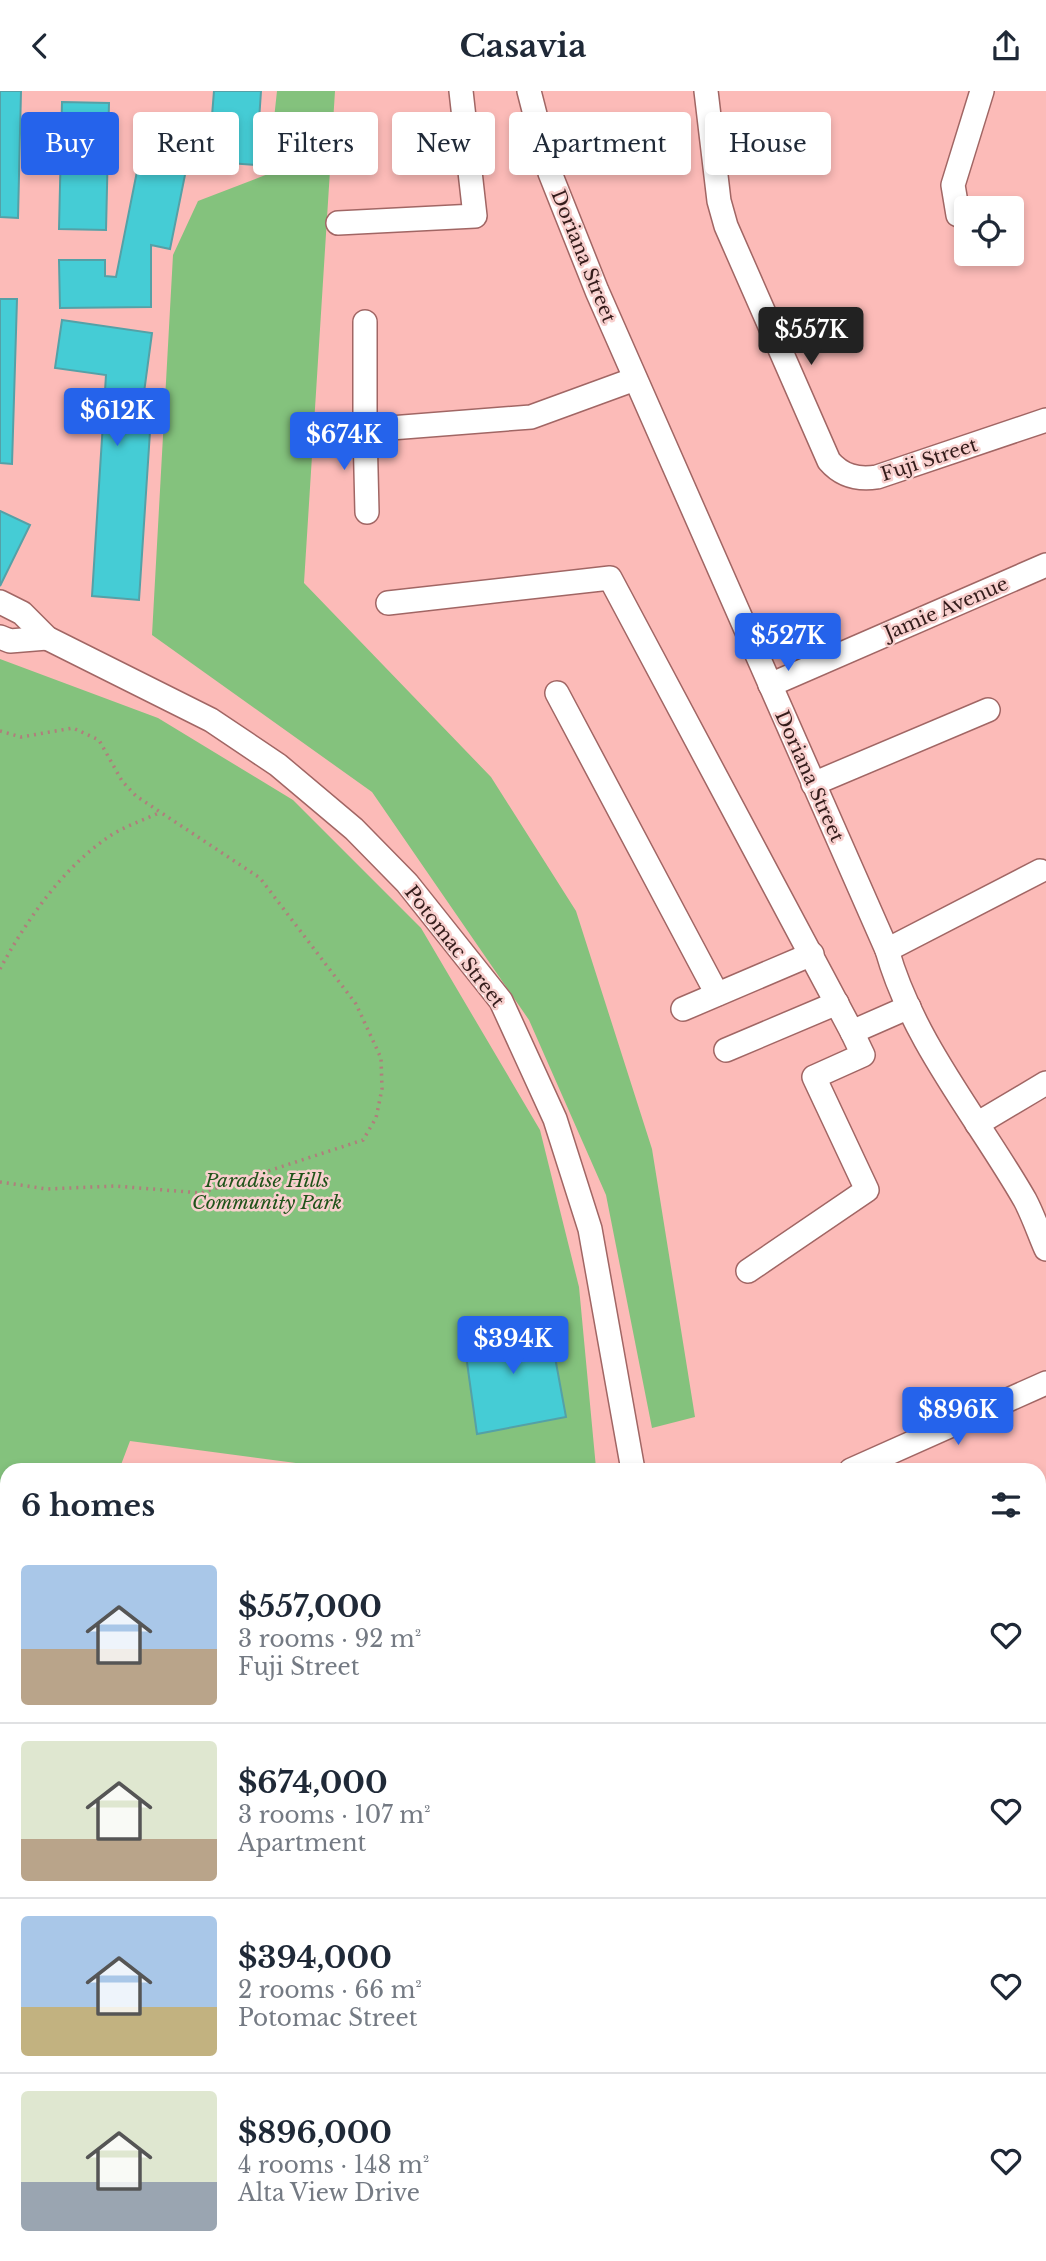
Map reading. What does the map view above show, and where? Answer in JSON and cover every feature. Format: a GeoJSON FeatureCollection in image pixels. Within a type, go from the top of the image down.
{"type":"FeatureCollection","features":[{"type":"Feature","properties":{"kind":"street"},"geometry":{"type":"LineString","coordinates":[[338,223],[475,216],[461,91]]}},
{"type":"Feature","properties":{"kind":"street","name":"Doriana Street"},"geometry":{"type":"LineString","coordinates":[[529,91],[550,173],[635,379],[887,950],[896,982],[940,1065],[1026,1202],[1046,1249]]}},
{"type":"Feature","properties":{"kind":"street","name":"Fuji Street"},"geometry":{"type":"LineString","coordinates":[[706,91],[719,201],[726,226],[829,461],[834,467],[857,478],[877,477],[1046,420]]}},
{"type":"Feature","properties":{"kind":"street"},"geometry":{"type":"LineString","coordinates":[[955,196],[953,185],[982,91]]}},
{"type":"Feature","properties":{"kind":"street"},"geometry":{"type":"LineString","coordinates":[[365,322],[368,512]]}},
{"type":"Feature","properties":{"kind":"street"},"geometry":{"type":"LineString","coordinates":[[365,430],[531,417],[635,379]]}},
{"type":"Feature","properties":{"kind":"street","name":"Jamie Avenue"},"geometry":{"type":"LineString","coordinates":[[770,685],[1046,565]]}},
{"type":"Feature","properties":{"kind":"street"},"geometry":{"type":"LineString","coordinates":[[388,603],[610,577],[812,954],[863,1055],[814,1077],[867,1190],[748,1271]]}},
{"type":"Feature","properties":{"kind":"street","name":"Potomac Street"},"geometry":{"type":"LineString","coordinates":[[0,602],[22,613],[47,638],[211,720],[278,765],[354,829],[407,883],[501,1000],[555,1119],[590,1229],[610,1327],[632,1463]]}},
{"type":"Feature","properties":{"kind":"street"},"geometry":{"type":"LineString","coordinates":[[0,637],[10,641],[47,638]]}},
{"type":"Feature","properties":{"kind":"street"},"geometry":{"type":"LineString","coordinates":[[557,693],[718,994]]}},
{"type":"Feature","properties":{"kind":"street"},"geometry":{"type":"LineString","coordinates":[[813,784],[988,710]]}},
{"type":"Feature","properties":{"kind":"street"},"geometry":{"type":"LineString","coordinates":[[887,950],[1040,871]]}},
{"type":"Feature","properties":{"kind":"street"},"geometry":{"type":"LineString","coordinates":[[682,1009],[812,954]]}},
{"type":"Feature","properties":{"kind":"street"},"geometry":{"type":"LineString","coordinates":[[726,1050],[837,1003]]}},
{"type":"Feature","properties":{"kind":"street"},"geometry":{"type":"LineString","coordinates":[[852,1032],[909,1007]]}},
{"type":"Feature","properties":{"kind":"street"},"geometry":{"type":"LineString","coordinates":[[977,1124],[1046,1083]]}},
{"type":"Feature","properties":{"kind":"street"},"geometry":{"type":"LineString","coordinates":[[871,1463],[1046,1383]]}},
{"type":"Feature","properties":{"kind":"path"},"geometry":{"type":"LineString","coordinates":[[0,731],[20,737],[74,728],[99,740],[122,781],[136,796],[260,878],[356,1004],[381,1058],[382,1089],[376,1118],[363,1140],[201,1193],[160,1192],[115,1186],[47,1189],[0,1182]]}},
{"type":"Feature","properties":{"kind":"path"},"geometry":{"type":"LineString","coordinates":[[0,969],[14,943],[71,868],[108,837],[161,812]]}},
{"type":"Feature","properties":{"kind":"green space"},"geometry":{"type":"Polygon","coordinates":[[[277,91],[335,91],[334,112],[275,112],[277,91]]]}},
{"type":"Feature","properties":{"kind":"green space"},"geometry":{"type":"Polygon","coordinates":[[[265,175],[330,175],[304,583],[491,777],[576,911],[652,1149],[695,1417],[652,1428],[606,1195],[529,1020],[372,792],[152,635],[173,255],[198,201],[265,175]]]}},
{"type":"Feature","properties":{"kind":"green space","name":"Paradise Hills Community Park"},"geometry":{"type":"Polygon","coordinates":[[[0,659],[158,718],[293,800],[421,928],[540,1130],[579,1287],[596,1463],[296,1463],[130,1441],[122,1463],[0,1463],[0,659]]]}},
{"type":"Feature","properties":{"kind":"building"},"geometry":{"type":"Polygon","coordinates":[[[0,91],[21,91],[18,218],[0,217],[0,91]]]}},
{"type":"Feature","properties":{"kind":"building"},"geometry":{"type":"Polygon","coordinates":[[[214,91],[261,91],[260,112],[253,112],[253,165],[239,164],[239,112],[212,112],[214,91]]]}},
{"type":"Feature","properties":{"kind":"building"},"geometry":{"type":"Polygon","coordinates":[[[62,102],[109,103],[109,112],[62,112],[62,102]]]}},
{"type":"Feature","properties":{"kind":"building"},"geometry":{"type":"Polygon","coordinates":[[[60,175],[107,175],[106,230],[59,229],[60,175]]]}},
{"type":"Feature","properties":{"kind":"building"},"geometry":{"type":"Polygon","coordinates":[[[136,175],[185,175],[170,249],[151,245],[151,307],[60,308],[59,260],[105,260],[105,276],[116,277],[136,175]]]}},
{"type":"Feature","properties":{"kind":"building"},"geometry":{"type":"Polygon","coordinates":[[[0,299],[17,299],[12,464],[0,463],[0,299]]]}},
{"type":"Feature","properties":{"kind":"building"},"geometry":{"type":"Polygon","coordinates":[[[62,320],[152,333],[143,400],[152,401],[139,600],[92,596],[106,375],[55,368],[62,320]]]}},
{"type":"Feature","properties":{"kind":"building"},"geometry":{"type":"Polygon","coordinates":[[[0,511],[30,525],[0,586],[0,511]]]}},
{"type":"Feature","properties":{"kind":"building"},"geometry":{"type":"Polygon","coordinates":[[[548,1319],[566,1417],[477,1434],[463,1334],[548,1319]]]}}]}
